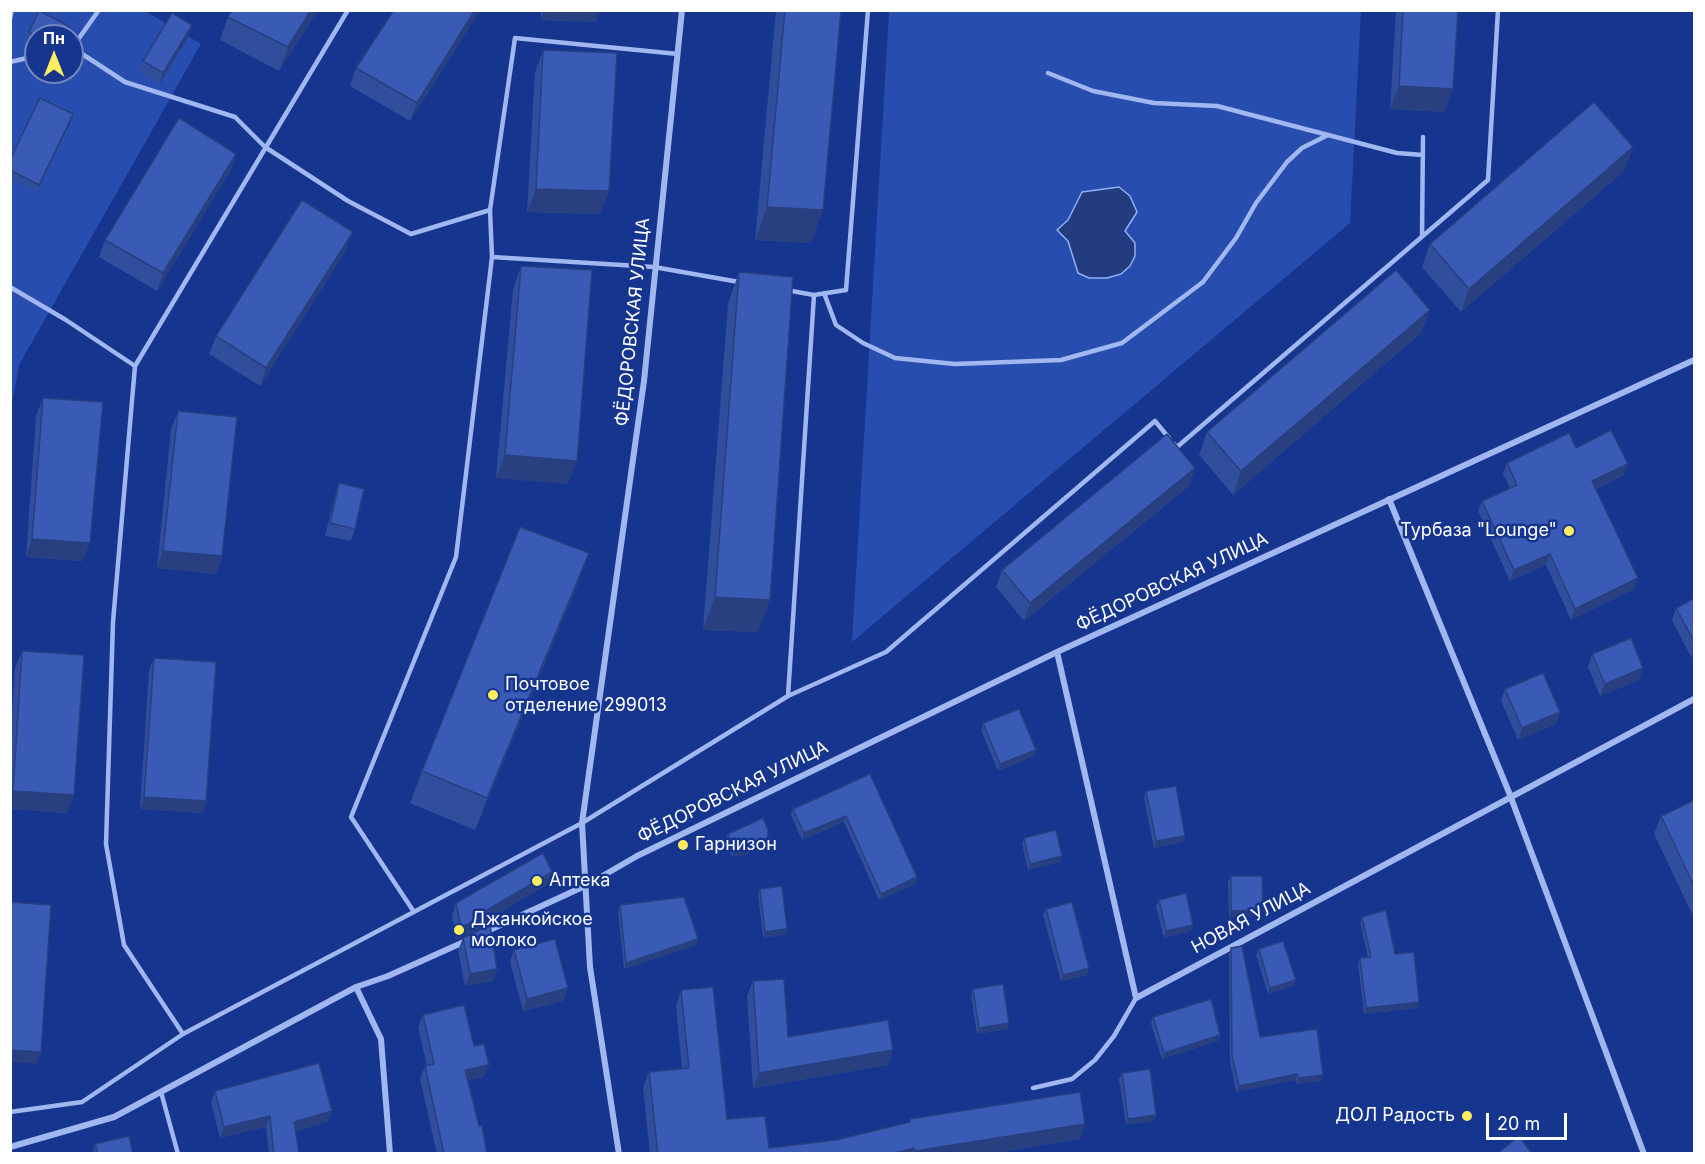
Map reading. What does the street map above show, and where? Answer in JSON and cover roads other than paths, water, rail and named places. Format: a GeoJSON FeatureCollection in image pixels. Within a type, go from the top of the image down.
{"type":"FeatureCollection","features":[{"type":"Feature","properties":{"kind":"street","name":"ФЁДОРОВСКАЯ УЛИЦА"},"geometry":{"type":"LineString","coordinates":[[682,10],[644,381],[582,823],[587,885],[637,856],[1057,652],[1695,360]]}},
{"type":"Feature","properties":{"kind":"street"},"geometry":{"type":"LineString","coordinates":[[1389,499],[1510,795],[1644,1154]]}},
{"type":"Feature","properties":{"kind":"street"},"geometry":{"type":"LineString","coordinates":[[1057,652],[1136,998]]}},
{"type":"Feature","properties":{"kind":"street","name":"НОВАЯ УЛИЦА"},"geometry":{"type":"LineString","coordinates":[[1136,998],[1510,795],[1695,699]]}},
{"type":"Feature","properties":{"kind":"street"},"geometry":{"type":"LineString","coordinates":[[479,935],[587,885],[590,967],[619,1154]]}},
{"type":"Feature","properties":{"kind":"street"},"geometry":{"type":"LineString","coordinates":[[10,1147],[114,1117],[356,987],[388,976],[469,939]]}},
{"type":"Feature","properties":{"kind":"street"},"geometry":{"type":"LineString","coordinates":[[356,987],[381,1039],[390,1154]]}},
{"type":"Feature","properties":{"kind":"lane"},"geometry":{"type":"LineString","coordinates":[[10,19],[12,10]]}},
{"type":"Feature","properties":{"kind":"lane"},"geometry":{"type":"LineString","coordinates":[[84,32],[99,10]]}},
{"type":"Feature","properties":{"kind":"lane"},"geometry":{"type":"LineString","coordinates":[[183,1034],[124,945],[106,844],[113,622],[135,366],[348,10]]}},
{"type":"Feature","properties":{"kind":"lane"},"geometry":{"type":"LineString","coordinates":[[780,289],[814,295],[846,290],[868,10]]}},
{"type":"Feature","properties":{"kind":"lane"},"geometry":{"type":"LineString","coordinates":[[10,1112],[82,1101],[183,1034],[582,823],[788,696],[886,652],[1155,421],[1177,447],[1488,180],[1498,10]]}},
{"type":"Feature","properties":{"kind":"lane"},"geometry":{"type":"LineString","coordinates":[[414,912],[351,818],[456,557],[492,256],[490,210],[514,38],[678,54]]}},
{"type":"Feature","properties":{"kind":"lane"},"geometry":{"type":"LineString","coordinates":[[84,55],[124,82],[235,117],[265,147],[348,201],[411,234],[490,210]]}},
{"type":"Feature","properties":{"kind":"lane"},"geometry":{"type":"LineString","coordinates":[[1048,73],[1094,91],[1154,103],[1217,106],[1397,153],[1423,155]]}},
{"type":"Feature","properties":{"kind":"lane"},"geometry":{"type":"LineString","coordinates":[[824,293],[836,324],[863,343],[895,358],[955,364],[1061,360],[1122,343],[1203,282],[1236,238],[1256,202],[1287,162],[1302,148],[1328,135]]}},
{"type":"Feature","properties":{"kind":"lane"},"geometry":{"type":"LineString","coordinates":[[1422,236],[1423,137]]}},
{"type":"Feature","properties":{"kind":"lane"},"geometry":{"type":"LineString","coordinates":[[492,256],[654,267],[745,283]]}},
{"type":"Feature","properties":{"kind":"lane"},"geometry":{"type":"LineString","coordinates":[[10,287],[66,320],[135,366]]}},
{"type":"Feature","properties":{"kind":"lane"},"geometry":{"type":"LineString","coordinates":[[788,696],[814,295]]}},
{"type":"Feature","properties":{"kind":"lane"},"geometry":{"type":"LineString","coordinates":[[1033,1088],[1072,1079],[1095,1060],[1114,1036],[1136,998]]}},
{"type":"Feature","properties":{"kind":"lane"},"geometry":{"type":"LineString","coordinates":[[160,1092],[178,1154]]}},
{"type":"Feature","properties":{"kind":"place","name":"Турбаза \"Lounge\""},"geometry":{"type":"Point","coordinates":[1569,531]}},
{"type":"Feature","properties":{"kind":"place","name":"Почтовое отделение 299013"},"geometry":{"type":"Point","coordinates":[493,695]}},
{"type":"Feature","properties":{"kind":"place","name":"Гарнизон"},"geometry":{"type":"Point","coordinates":[683,845]}},
{"type":"Feature","properties":{"kind":"place","name":"Аптека"},"geometry":{"type":"Point","coordinates":[537,881]}},
{"type":"Feature","properties":{"kind":"place","name":"Джанкойское молоко"},"geometry":{"type":"Point","coordinates":[459,930]}},
{"type":"Feature","properties":{"kind":"place","name":"ДОЛ Радость"},"geometry":{"type":"Point","coordinates":[1467,1116]}}]}
